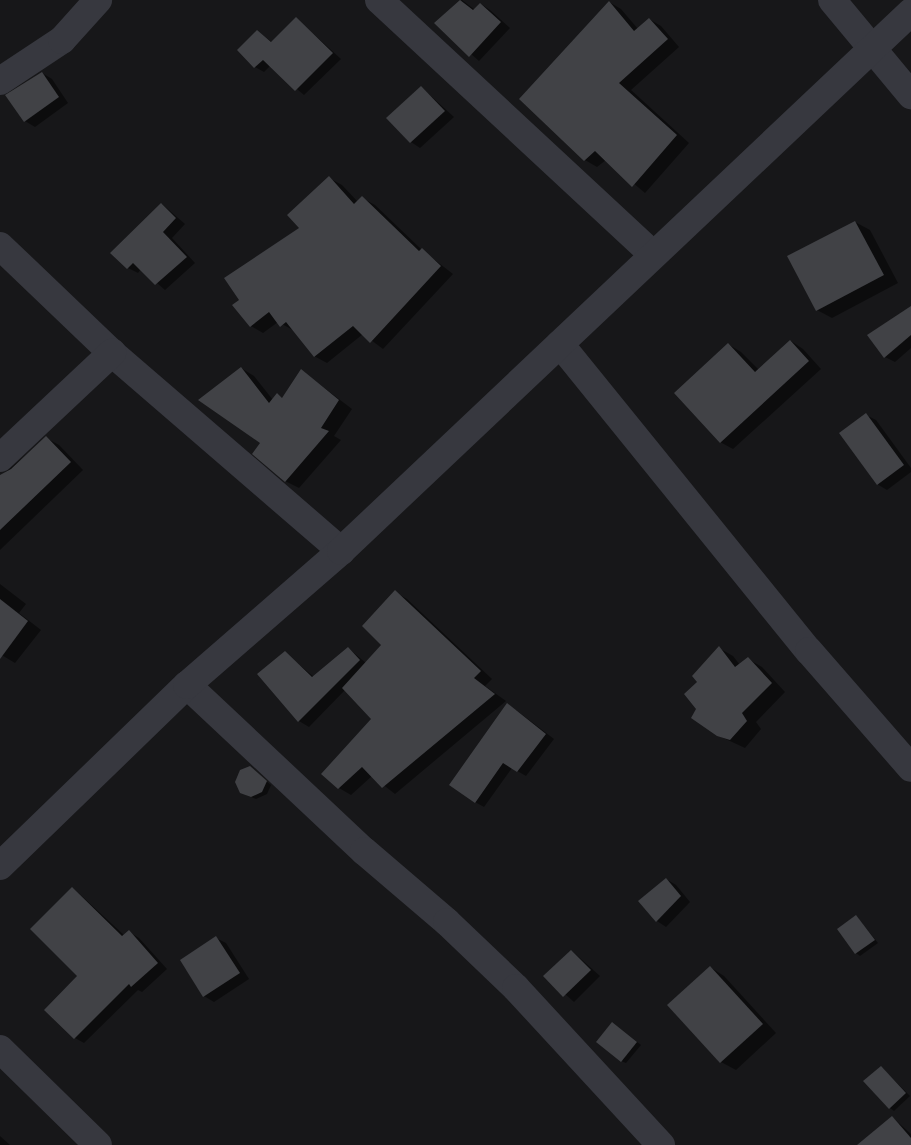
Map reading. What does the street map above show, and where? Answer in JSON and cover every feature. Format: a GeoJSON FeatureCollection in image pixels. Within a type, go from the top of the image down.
{"type":"FeatureCollection","features":[{"type":"Feature","properties":{"kind":"street"},"geometry":{"type":"LineString","coordinates":[[0,80],[62,40],[98,0]]}},
{"type":"Feature","properties":{"kind":"street"},"geometry":{"type":"LineString","coordinates":[[378,0],[653,255]]}},
{"type":"Feature","properties":{"kind":"street"},"geometry":{"type":"LineString","coordinates":[[832,0],[911,95]]}},
{"type":"Feature","properties":{"kind":"street"},"geometry":{"type":"LineString","coordinates":[[0,866],[187,685],[341,551],[911,12]]}},
{"type":"Feature","properties":{"kind":"street"},"geometry":{"type":"LineString","coordinates":[[0,246],[112,354],[341,551]]}},
{"type":"Feature","properties":{"kind":"street"},"geometry":{"type":"LineString","coordinates":[[560,344],[809,650],[911,768]]}},
{"type":"Feature","properties":{"kind":"street"},"geometry":{"type":"LineString","coordinates":[[0,458],[112,354]]}},
{"type":"Feature","properties":{"kind":"street"},"geometry":{"type":"LineString","coordinates":[[187,685],[364,851],[447,922],[516,988],[661,1145]]}},
{"type":"Feature","properties":{"kind":"street"},"geometry":{"type":"LineString","coordinates":[[0,1049],[98,1145]]}},
{"type":"Feature","properties":{"kind":"building"},"geometry":{"type":"Polygon","coordinates":[[[460,0],[473,10],[480,3],[501,22],[469,57],[434,23],[460,0]]]}},
{"type":"Feature","properties":{"kind":"building"},"geometry":{"type":"Polygon","coordinates":[[[609,1],[634,31],[649,18],[668,39],[619,83],[677,135],[632,187],[595,151],[584,161],[519,99],[609,1]]]}},
{"type":"Feature","properties":{"kind":"building"},"geometry":{"type":"Polygon","coordinates":[[[296,17],[333,53],[295,91],[263,60],[254,68],[237,50],[257,30],[271,42],[296,17]]]}},
{"type":"Feature","properties":{"kind":"building"},"geometry":{"type":"Polygon","coordinates":[[[42,72],[59,97],[24,122],[5,95],[42,72]]]}},
{"type":"Feature","properties":{"kind":"building"},"geometry":{"type":"Polygon","coordinates":[[[421,86],[445,111],[410,143],[386,118],[421,86]]]}},
{"type":"Feature","properties":{"kind":"building"},"geometry":{"type":"Polygon","coordinates":[[[329,176],[354,204],[362,196],[419,251],[422,248],[441,266],[370,343],[353,326],[314,357],[286,322],[280,327],[269,312],[250,327],[232,305],[239,300],[224,278],[299,228],[287,215],[329,176]]]}},
{"type":"Feature","properties":{"kind":"building"},"geometry":{"type":"Polygon","coordinates":[[[161,203],[176,218],[163,232],[187,257],[155,285],[133,263],[127,269],[110,253],[161,203]]]}},
{"type":"Feature","properties":{"kind":"building"},"geometry":{"type":"Polygon","coordinates":[[[855,221],[884,275],[816,311],[787,256],[855,221]]]}},
{"type":"Feature","properties":{"kind":"building"},"geometry":{"type":"Polygon","coordinates":[[[911,306],[911,335],[884,358],[867,335],[911,306]]]}},
{"type":"Feature","properties":{"kind":"building"},"geometry":{"type":"Polygon","coordinates":[[[790,340],[809,361],[720,443],[674,393],[728,343],[755,372],[790,340]]]}},
{"type":"Feature","properties":{"kind":"building"},"geometry":{"type":"Polygon","coordinates":[[[241,367],[269,403],[277,393],[282,398],[301,369],[339,400],[321,428],[329,431],[285,482],[252,454],[260,443],[198,400],[241,367]]]}},
{"type":"Feature","properties":{"kind":"building"},"geometry":{"type":"Polygon","coordinates":[[[866,413],[904,465],[877,485],[839,433],[866,413]]]}},
{"type":"Feature","properties":{"kind":"building"},"geometry":{"type":"Polygon","coordinates":[[[46,436],[71,462],[0,530],[0,475],[11,469],[46,436]]]}},
{"type":"Feature","properties":{"kind":"building"},"geometry":{"type":"Polygon","coordinates":[[[395,590],[481,671],[474,678],[495,694],[382,788],[362,767],[338,789],[321,774],[371,719],[342,688],[381,645],[362,626],[395,590]]]}},
{"type":"Feature","properties":{"kind":"building"},"geometry":{"type":"Polygon","coordinates":[[[0,599],[28,621],[0,659],[0,599]]]}},
{"type":"Feature","properties":{"kind":"building"},"geometry":{"type":"Polygon","coordinates":[[[719,646],[735,667],[748,657],[772,683],[742,713],[747,721],[730,740],[717,736],[691,718],[696,709],[684,694],[697,682],[692,676],[719,646]]]}},
{"type":"Feature","properties":{"kind":"building"},"geometry":{"type":"Polygon","coordinates":[[[348,647],[360,660],[298,722],[257,674],[285,651],[312,677],[348,647]]]}},
{"type":"Feature","properties":{"kind":"building"},"geometry":{"type":"Polygon","coordinates":[[[507,703],[546,734],[517,772],[503,763],[475,803],[449,785],[507,703]]]}},
{"type":"Feature","properties":{"kind":"building"},"geometry":{"type":"Polygon","coordinates":[[[250,766],[267,781],[262,792],[251,797],[240,793],[235,782],[240,770],[250,766]]]}},
{"type":"Feature","properties":{"kind":"building"},"geometry":{"type":"Polygon","coordinates":[[[666,878],[681,896],[656,922],[638,901],[666,878]]]}},
{"type":"Feature","properties":{"kind":"building"},"geometry":{"type":"Polygon","coordinates":[[[72,887],[122,936],[129,930],[158,963],[131,987],[129,984],[74,1039],[44,1010],[77,976],[30,929],[72,887]]]}},
{"type":"Feature","properties":{"kind":"building"},"geometry":{"type":"Polygon","coordinates":[[[856,915],[875,940],[855,954],[837,929],[856,915]]]}},
{"type":"Feature","properties":{"kind":"building"},"geometry":{"type":"Polygon","coordinates":[[[216,936],[240,973],[203,997],[180,960],[216,936]]]}},
{"type":"Feature","properties":{"kind":"building"},"geometry":{"type":"Polygon","coordinates":[[[571,950],[591,970],[563,997],[543,976],[571,950]]]}},
{"type":"Feature","properties":{"kind":"building"},"geometry":{"type":"Polygon","coordinates":[[[710,966],[763,1024],[720,1063],[667,1005],[710,966]]]}},
{"type":"Feature","properties":{"kind":"building"},"geometry":{"type":"Polygon","coordinates":[[[612,1022],[637,1042],[621,1062],[596,1042],[612,1022]]]}},
{"type":"Feature","properties":{"kind":"building"},"geometry":{"type":"Polygon","coordinates":[[[881,1066],[906,1093],[889,1109],[863,1081],[881,1066]]]}},
{"type":"Feature","properties":{"kind":"building"},"geometry":{"type":"Polygon","coordinates":[[[892,1116],[911,1138],[911,1145],[857,1145],[892,1116]]]}}]}
